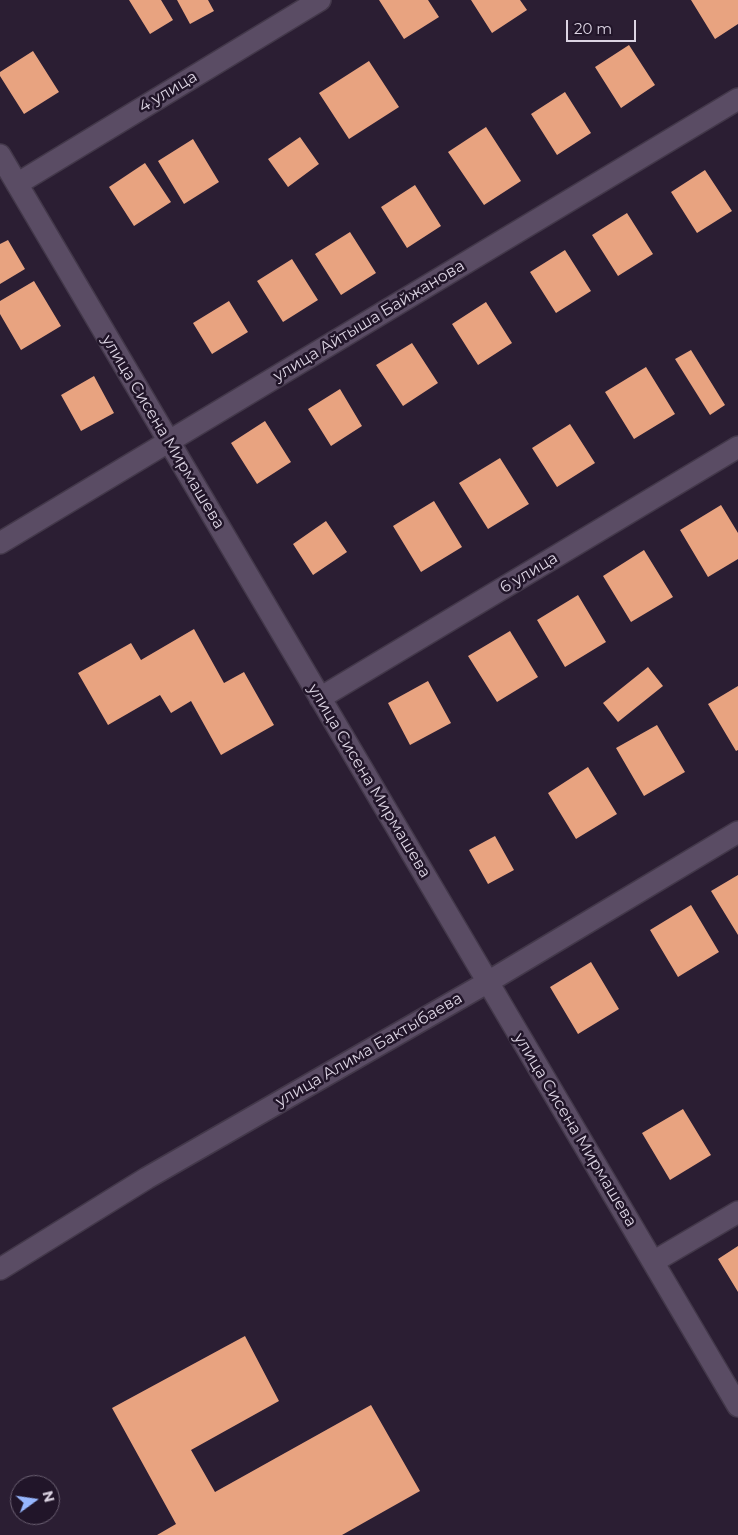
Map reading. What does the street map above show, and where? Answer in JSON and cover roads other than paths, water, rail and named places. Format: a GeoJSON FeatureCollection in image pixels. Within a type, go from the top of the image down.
{"type":"FeatureCollection","features":[{"type":"Feature","properties":{"kind":"street","name":"4 улица"},"geometry":{"type":"LineString","coordinates":[[17,184],[320,0]]}},
{"type":"Feature","properties":{"kind":"street","name":"улица Айтыша Байжанова"},"geometry":{"type":"LineString","coordinates":[[0,542],[738,99]]}},
{"type":"Feature","properties":{"kind":"street","name":"улица Сисена Мирмашева"},"geometry":{"type":"LineString","coordinates":[[0,155],[738,1406]]}},
{"type":"Feature","properties":{"kind":"street","name":"6 улица"},"geometry":{"type":"LineString","coordinates":[[320,698],[738,447]]}},
{"type":"Feature","properties":{"kind":"street","name":"улица Алима Бактыбаева"},"geometry":{"type":"LineString","coordinates":[[0,1269],[147,1178],[488,982],[738,832]]}},
{"type":"Feature","properties":{"kind":"street"},"geometry":{"type":"LineString","coordinates":[[653,1262],[738,1212]]}}]}
